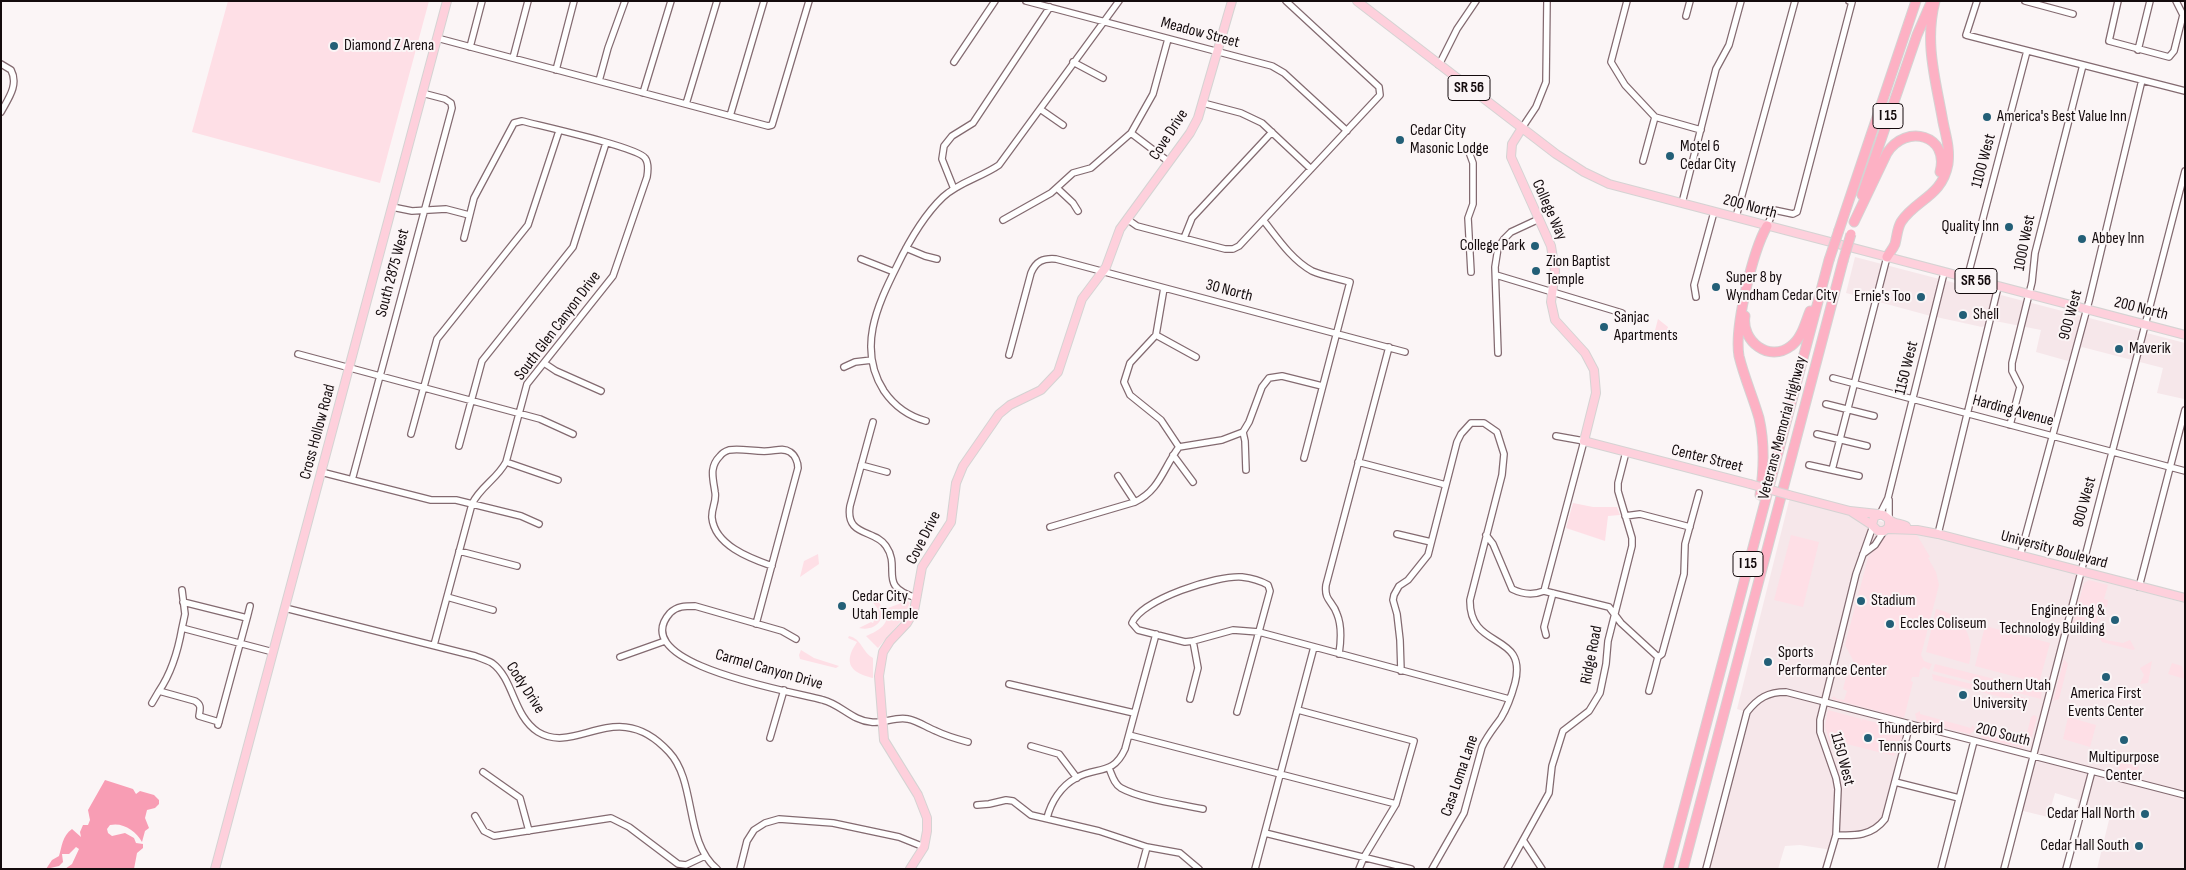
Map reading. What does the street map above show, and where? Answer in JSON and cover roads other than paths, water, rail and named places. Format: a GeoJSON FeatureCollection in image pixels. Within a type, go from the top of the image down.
{"type":"FeatureCollection","features":[{"type":"Feature","properties":{"kind":"highway","name":"Veterans Memorial Highway"},"geometry":{"type":"LineString","coordinates":[[1668,869],[1756,530],[1829,260],[1916,1]]}},
{"type":"Feature","properties":{"kind":"highway","name":"Veterans Memorial Highway"},"geometry":{"type":"LineString","coordinates":[[1683,869],[1843,260],[1870,170],[1917,35],[1933,1]]}},
{"type":"Feature","properties":{"kind":"highway"},"geometry":{"type":"LineString","coordinates":[[1887,257],[1894,245],[1900,224],[1932,195],[1940,184],[1948,164],[1947,141],[1931,63],[1930,32],[1933,1]]}},
{"type":"Feature","properties":{"kind":"highway"},"geometry":{"type":"LineString","coordinates":[[1854,222],[1892,145],[1900,139],[1912,135],[1925,137],[1934,144],[1941,155],[1939,175],[1934,186],[1904,212],[1895,223],[1888,246],[1887,257]]}},
{"type":"Feature","properties":{"kind":"highway"},"geometry":{"type":"LineString","coordinates":[[1767,226],[1744,322],[1749,339],[1756,346],[1770,352],[1777,352],[1788,348],[1796,342],[1826,272]]}},
{"type":"Feature","properties":{"kind":"highway"},"geometry":{"type":"LineString","coordinates":[[1756,530],[1763,476],[1763,443],[1759,417],[1739,355],[1738,336],[1741,312],[1759,240],[1767,226]]}},
{"type":"Feature","properties":{"kind":"main road","name":"Cross Hollow Road"},"geometry":{"type":"LineString","coordinates":[[215,869],[447,1]]}},
{"type":"Feature","properties":{"kind":"main road","name":"Cove Drive"},"geometry":{"type":"LineString","coordinates":[[910,869],[924,847],[927,818],[923,807],[884,740],[879,676],[882,655],[890,641],[910,619],[917,598],[924,563],[945,534],[951,522],[956,484],[963,466],[999,414],[1010,405],[1045,386],[1058,372],[1082,299],[1103,272],[1120,229],[1190,133],[1203,103],[1232,1]]}},
{"type":"Feature","properties":{"kind":"main road","name":"200 North"},"geometry":{"type":"LineString","coordinates":[[1357,1],[1568,163],[1594,178],[1622,188],[2185,335]]}},
{"type":"Feature","properties":{"kind":"main road","name":"College Way"},"geometry":{"type":"LineString","coordinates":[[1522,128],[1512,144],[1511,157],[1554,258],[1552,311],[1555,320],[1585,353],[1594,370],[1596,393],[1584,441]]}},
{"type":"Feature","properties":{"kind":"main road","name":"Center Street"},"geometry":{"type":"LineString","coordinates":[[1584,441],[1850,511],[1879,514]]}},
{"type":"Feature","properties":{"kind":"main road","name":"Center Street"},"geometry":{"type":"LineString","coordinates":[[1850,511],[1872,526]]}},
{"type":"Feature","properties":{"kind":"main road"},"geometry":{"type":"LineString","coordinates":[[1879,514],[1889,519],[1886,530],[1878,531],[1872,526],[1873,518],[1879,514]]}},
{"type":"Feature","properties":{"kind":"main road","name":"University Boulevard"},"geometry":{"type":"LineString","coordinates":[[1889,519],[1917,530],[2185,598]]}},
{"type":"Feature","properties":{"kind":"main road","name":"University Boulevard"},"geometry":{"type":"LineString","coordinates":[[1886,530],[1917,530]]}},
{"type":"Feature","properties":{"kind":"street"},"geometry":{"type":"LineString","coordinates":[[470,47],[482,1]]}},
{"type":"Feature","properties":{"kind":"street"},"geometry":{"type":"LineString","coordinates":[[513,58],[528,1]]}},
{"type":"Feature","properties":{"kind":"street"},"geometry":{"type":"LineString","coordinates":[[556,70],[574,1]]}},
{"type":"Feature","properties":{"kind":"street"},"geometry":{"type":"LineString","coordinates":[[599,81],[608,48],[625,1]]}},
{"type":"Feature","properties":{"kind":"street"},"geometry":{"type":"LineString","coordinates":[[643,93],[671,1]]}},
{"type":"Feature","properties":{"kind":"street"},"geometry":{"type":"LineString","coordinates":[[686,104],[717,1]]}},
{"type":"Feature","properties":{"kind":"street"},"geometry":{"type":"LineString","coordinates":[[730,116],[764,1]]}},
{"type":"Feature","properties":{"kind":"street"},"geometry":{"type":"LineString","coordinates":[[436,38],[766,126],[772,125],[810,1]]}},
{"type":"Feature","properties":{"kind":"street"},"geometry":{"type":"LineString","coordinates":[[954,62],[994,1]]}},
{"type":"Feature","properties":{"kind":"street","name":"Meadow Street"},"geometry":{"type":"LineString","coordinates":[[1026,1],[1168,39],[1274,63],[1347,131]]}},
{"type":"Feature","properties":{"kind":"street"},"geometry":{"type":"LineString","coordinates":[[926,421],[897,407],[877,379],[872,360],[872,329],[876,312],[894,272],[916,230],[937,203],[954,189],[988,173],[999,164],[1119,1]]}},
{"type":"Feature","properties":{"kind":"street"},"geometry":{"type":"LineString","coordinates":[[1127,219],[1137,226],[1225,249],[1233,249],[1240,246],[1380,94],[1381,91],[1286,1]]}},
{"type":"Feature","properties":{"kind":"street"},"geometry":{"type":"LineString","coordinates":[[1439,65],[1457,29],[1476,1]]}},
{"type":"Feature","properties":{"kind":"street"},"geometry":{"type":"LineString","coordinates":[[1522,128],[1536,107],[1546,82],[1548,66],[1547,1]]}},
{"type":"Feature","properties":{"kind":"street"},"geometry":{"type":"LineString","coordinates":[[1627,1],[1611,62],[1625,85],[1655,117],[1701,130]]}},
{"type":"Feature","properties":{"kind":"street"},"geometry":{"type":"LineString","coordinates":[[1686,16],[1690,1]]}},
{"type":"Feature","properties":{"kind":"street"},"geometry":{"type":"LineString","coordinates":[[1682,203],[1716,69],[1729,45],[1741,1]]}},
{"type":"Feature","properties":{"kind":"street"},"geometry":{"type":"LineString","coordinates":[[1736,217],[1795,1]]}},
{"type":"Feature","properties":{"kind":"street"},"geometry":{"type":"LineString","coordinates":[[1977,1],[1966,35],[2185,91]]}},
{"type":"Feature","properties":{"kind":"street"},"geometry":{"type":"LineString","coordinates":[[2025,1],[2073,14]]}},
{"type":"Feature","properties":{"kind":"street"},"geometry":{"type":"LineString","coordinates":[[2118,1],[2109,41],[2163,57],[2172,55],[2184,16],[2176,1]]}},
{"type":"Feature","properties":{"kind":"street"},"geometry":{"type":"LineString","coordinates":[[2138,50],[2150,1]]}},
{"type":"Feature","properties":{"kind":"street"},"geometry":{"type":"LineString","coordinates":[[1767,226],[1774,210],[1793,214],[1797,212],[1850,2]]}},
{"type":"Feature","properties":{"kind":"street"},"geometry":{"type":"LineString","coordinates":[[954,189],[942,159],[944,146],[952,136],[973,123],[1050,8]]}},
{"type":"Feature","properties":{"kind":"street"},"geometry":{"type":"LineString","coordinates":[[1003,220],[1057,188],[1074,173],[1098,164],[1112,148],[1131,133],[1152,94],[1168,39]]}},
{"type":"Feature","properties":{"kind":"street","name":"1100 West"},"geometry":{"type":"LineString","coordinates":[[1968,279],[2027,51]]}},
{"type":"Feature","properties":{"kind":"street"},"geometry":{"type":"LineString","coordinates":[[1073,62],[1103,78]]}},
{"type":"Feature","properties":{"kind":"street"},"geometry":{"type":"LineString","coordinates":[[1,64],[8,67],[14,75],[14,85],[1,112]]}},
{"type":"Feature","properties":{"kind":"street","name":"1000 West"},"geometry":{"type":"LineString","coordinates":[[2010,424],[2020,387],[2012,371],[2012,363],[2028,295],[2035,252],[2083,65]]}},
{"type":"Feature","properties":{"kind":"street","name":"900 West"},"geometry":{"type":"LineString","coordinates":[[2020,556],[2086,310],[2142,80]]}},
{"type":"Feature","properties":{"kind":"street","name":"South 2875 West"},"geometry":{"type":"LineString","coordinates":[[352,480],[452,108],[451,103],[445,99],[422,94]]}},
{"type":"Feature","properties":{"kind":"street"},"geometry":{"type":"LineString","coordinates":[[1203,103],[1246,115],[1262,123],[1311,169]]}},
{"type":"Feature","properties":{"kind":"street"},"geometry":{"type":"LineString","coordinates":[[1040,109],[1063,125]]}},
{"type":"Feature","properties":{"kind":"street"},"geometry":{"type":"LineString","coordinates":[[1643,161],[1655,117]]}},
{"type":"Feature","properties":{"kind":"street"},"geometry":{"type":"LineString","coordinates":[[459,446],[482,361],[573,247],[606,144],[522,121],[514,123],[474,198],[464,238]]}},
{"type":"Feature","properties":{"kind":"street"},"geometry":{"type":"LineString","coordinates":[[411,434],[437,339],[528,225],[559,131]]}},
{"type":"Feature","properties":{"kind":"street"},"geometry":{"type":"LineString","coordinates":[[1184,238],[1192,218],[1272,132]]}},
{"type":"Feature","properties":{"kind":"street"},"geometry":{"type":"LineString","coordinates":[[1131,133],[1169,162]]}},
{"type":"Feature","properties":{"kind":"street","name":"South Glen Canyon Drive"},"geometry":{"type":"LineString","coordinates":[[434,645],[476,495],[500,474],[506,462],[527,384],[613,276],[647,177],[648,166],[646,158],[639,153],[606,144]]}},
{"type":"Feature","properties":{"kind":"street"},"geometry":{"type":"LineString","coordinates":[[1469,152],[1473,164],[1473,204],[1468,218],[1471,272]]}},
{"type":"Feature","properties":{"kind":"street","name":"800 West"},"geometry":{"type":"LineString","coordinates":[[2004,869],[2185,171]]}},
{"type":"Feature","properties":{"kind":"street"},"geometry":{"type":"LineString","coordinates":[[1057,188],[1073,203],[1078,211]]}},
{"type":"Feature","properties":{"kind":"street"},"geometry":{"type":"LineString","coordinates":[[392,207],[424,211],[446,209],[469,215]]}},
{"type":"Feature","properties":{"kind":"street"},"geometry":{"type":"LineString","coordinates":[[1696,297],[1694,285],[1714,212]]}},
{"type":"Feature","properties":{"kind":"street"},"geometry":{"type":"LineString","coordinates":[[1498,352],[1496,256],[1504,239],[1516,229],[1539,220]]}},
{"type":"Feature","properties":{"kind":"street"},"geometry":{"type":"LineString","coordinates":[[1264,221],[1288,250],[1305,266],[1322,274],[1350,282],[1304,458]]}},
{"type":"Feature","properties":{"kind":"street"},"geometry":{"type":"LineString","coordinates":[[906,248],[937,259]]}},
{"type":"Feature","properties":{"kind":"street"},"geometry":{"type":"LineString","coordinates":[[1832,470],[1887,257]]}},
{"type":"Feature","properties":{"kind":"street","name":"30 North"},"geometry":{"type":"LineString","coordinates":[[1009,355],[1031,273],[1039,261],[1046,258],[1056,259],[1405,352]]}},
{"type":"Feature","properties":{"kind":"street"},"geometry":{"type":"LineString","coordinates":[[861,259],[894,272]]}},
{"type":"Feature","properties":{"kind":"street","name":"1150 West"},"geometry":{"type":"LineString","coordinates":[[1879,514],[1888,498],[1944,273]]}},
{"type":"Feature","properties":{"kind":"street"},"geometry":{"type":"LineString","coordinates":[[1496,275],[1622,313]]}},
{"type":"Feature","properties":{"kind":"street"},"geometry":{"type":"LineString","coordinates":[[1938,534],[1998,287]]}},
{"type":"Feature","properties":{"kind":"street"},"geometry":{"type":"LineString","coordinates":[[1164,288],[1160,322],[1156,335],[1130,363],[1124,382],[1130,395],[1161,420],[1179,447]]}},
{"type":"Feature","properties":{"kind":"street"},"geometry":{"type":"LineString","coordinates":[[1156,335],[1196,357]]}},
{"type":"Feature","properties":{"kind":"street"},"geometry":{"type":"LineString","coordinates":[[1339,654],[1340,630],[1338,614],[1326,596],[1326,585],[1389,347]]}},
{"type":"Feature","properties":{"kind":"street"},"geometry":{"type":"LineString","coordinates":[[298,354],[540,419],[573,434]]}},
{"type":"Feature","properties":{"kind":"street"},"geometry":{"type":"LineString","coordinates":[[844,367],[855,362],[872,360]]}},
{"type":"Feature","properties":{"kind":"street"},"geometry":{"type":"LineString","coordinates":[[544,363],[556,372],[601,391]]}},
{"type":"Feature","properties":{"kind":"street"},"geometry":{"type":"LineString","coordinates":[[1050,527],[1135,502],[1152,491],[1179,447],[1222,440],[1243,432],[1249,422],[1262,387],[1269,378],[1282,376],[1322,386]]}},
{"type":"Feature","properties":{"kind":"street","name":"Harding Avenue"},"geometry":{"type":"LineString","coordinates":[[1833,378],[2185,471]]}},
{"type":"Feature","properties":{"kind":"street"},"geometry":{"type":"LineString","coordinates":[[1826,404],[1874,416]]}},
{"type":"Feature","properties":{"kind":"street"},"geometry":{"type":"LineString","coordinates":[[2139,587],[2185,410]]}},
{"type":"Feature","properties":{"kind":"street"},"geometry":{"type":"LineString","coordinates":[[872,422],[850,506],[852,522],[859,530],[886,545],[896,587],[902,593],[917,598]]}},
{"type":"Feature","properties":{"kind":"street","name":"Casa Loma Lane"},"geometry":{"type":"LineString","coordinates":[[1432,869],[1464,813],[1482,747],[1486,738],[1501,718],[1517,675],[1512,652],[1508,646],[1484,634],[1472,619],[1470,610],[1470,600],[1504,464],[1503,446],[1497,432],[1484,423],[1471,423],[1466,427],[1457,442],[1446,485]]}},
{"type":"Feature","properties":{"kind":"street"},"geometry":{"type":"LineString","coordinates":[[1243,432],[1246,470]]}},
{"type":"Feature","properties":{"kind":"street"},"geometry":{"type":"LineString","coordinates":[[1817,434],[1867,446]]}},
{"type":"Feature","properties":{"kind":"street","name":"Center Street"},"geometry":{"type":"LineString","coordinates":[[1556,436],[1584,441]]}},
{"type":"Feature","properties":{"kind":"street"},"geometry":{"type":"LineString","coordinates":[[1544,591],[1584,441]]}},
{"type":"Feature","properties":{"kind":"street"},"geometry":{"type":"LineString","coordinates":[[756,624],[772,566],[798,468],[796,458],[784,449],[766,452],[730,450],[724,452],[715,461],[712,472],[716,494],[713,521],[719,535],[726,543],[752,560],[772,566]]}},
{"type":"Feature","properties":{"kind":"street","name":"Ridge Road"},"geometry":{"type":"LineString","coordinates":[[1507,869],[1549,793],[1552,766],[1563,731],[1589,711],[1600,693],[1615,612],[1632,546],[1632,538],[1618,483],[1626,452]]}},
{"type":"Feature","properties":{"kind":"street"},"geometry":{"type":"LineString","coordinates":[[1173,455],[1193,482]]}},
{"type":"Feature","properties":{"kind":"street"},"geometry":{"type":"LineString","coordinates":[[506,462],[558,480]]}},
{"type":"Feature","properties":{"kind":"street"},"geometry":{"type":"LineString","coordinates":[[1358,462],[1446,485],[1424,562],[1408,580],[1399,586],[1394,595],[1393,600],[1397,614],[1402,671]]}},
{"type":"Feature","properties":{"kind":"street"},"geometry":{"type":"LineString","coordinates":[[1809,464],[1859,476]]}},
{"type":"Feature","properties":{"kind":"street"},"geometry":{"type":"LineString","coordinates":[[861,465],[887,472]]}},
{"type":"Feature","properties":{"kind":"street"},"geometry":{"type":"LineString","coordinates":[[321,472],[431,500],[456,500],[521,516],[539,524]]}},
{"type":"Feature","properties":{"kind":"street"},"geometry":{"type":"LineString","coordinates":[[1118,476],[1135,502]]}},
{"type":"Feature","properties":{"kind":"street"},"geometry":{"type":"LineString","coordinates":[[1649,691],[1658,657],[1662,654],[1684,574],[1685,544],[1699,493]]}},
{"type":"Feature","properties":{"kind":"street","name":"1150 West"},"geometry":{"type":"LineString","coordinates":[[1888,498],[1889,519]]}},
{"type":"Feature","properties":{"kind":"street"},"geometry":{"type":"LineString","coordinates":[[1625,516],[1640,514],[1690,527]]}},
{"type":"Feature","properties":{"kind":"street","name":"1150 West"},"geometry":{"type":"LineString","coordinates":[[1836,835],[1838,789],[1819,728],[1850,598],[1872,526]]}},
{"type":"Feature","properties":{"kind":"street","name":"1150 West"},"geometry":{"type":"LineString","coordinates":[[1863,554],[1875,545],[1886,530]]}},
{"type":"Feature","properties":{"kind":"street"},"geometry":{"type":"LineString","coordinates":[[1397,534],[1431,542]]}},
{"type":"Feature","properties":{"kind":"street"},"geometry":{"type":"LineString","coordinates":[[1486,535],[1493,544],[1512,589],[1521,593],[1539,593],[1544,591],[1609,607],[1615,612],[1622,623],[1658,657]]}},
{"type":"Feature","properties":{"kind":"street"},"geometry":{"type":"LineString","coordinates":[[459,551],[517,566]]}},
{"type":"Feature","properties":{"kind":"street"},"geometry":{"type":"LineString","coordinates":[[1238,712],[1259,632],[1270,591],[1268,585],[1242,577],[1228,578],[1168,594],[1135,616],[1132,623],[1138,630],[1185,642],[1233,630],[1259,632],[1509,699]]}},
{"type":"Feature","properties":{"kind":"street"},"geometry":{"type":"LineString","coordinates":[[152,703],[167,679],[176,656],[185,614],[182,590]]}},
{"type":"Feature","properties":{"kind":"street"},"geometry":{"type":"LineString","coordinates":[[1546,635],[1544,627],[1553,593]]}},
{"type":"Feature","properties":{"kind":"street"},"geometry":{"type":"LineString","coordinates":[[447,597],[493,610]]}},
{"type":"Feature","properties":{"kind":"street"},"geometry":{"type":"LineString","coordinates":[[184,602],[247,618]]}},
{"type":"Feature","properties":{"kind":"street"},"geometry":{"type":"LineString","coordinates":[[159,691],[195,701],[199,704],[199,716],[219,723],[250,606]]}},
{"type":"Feature","properties":{"kind":"street"},"geometry":{"type":"LineString","coordinates":[[620,658],[665,641],[663,630],[666,619],[672,611],[683,606],[695,606],[785,632],[796,639]]}},
{"type":"Feature","properties":{"kind":"street","name":"Cody Drive"},"geometry":{"type":"LineString","coordinates":[[285,608],[434,645],[475,656],[492,663],[502,675],[522,716],[539,732],[556,737],[572,736],[598,728],[619,726],[639,730],[657,740],[670,753],[680,768],[705,856],[707,861],[717,869]]}},
{"type":"Feature","properties":{"kind":"street"},"geometry":{"type":"LineString","coordinates":[[182,628],[273,652]]}},
{"type":"Feature","properties":{"kind":"street"},"geometry":{"type":"LineString","coordinates":[[1047,818],[1052,801],[1076,778],[1109,768],[1121,758],[1156,634]]}},
{"type":"Feature","properties":{"kind":"street","name":"Carmel Canyon Drive"},"geometry":{"type":"LineString","coordinates":[[665,641],[677,654],[724,675],[825,700],[861,721],[882,722],[905,718],[968,742]]}},
{"type":"Feature","properties":{"kind":"street"},"geometry":{"type":"LineString","coordinates":[[1190,699],[1198,668],[1193,641]]}},
{"type":"Feature","properties":{"kind":"street"},"geometry":{"type":"LineString","coordinates":[[1255,869],[1314,647]]}},
{"type":"Feature","properties":{"kind":"street"},"geometry":{"type":"LineString","coordinates":[[1009,684],[1134,714]]}},
{"type":"Feature","properties":{"kind":"street"},"geometry":{"type":"LineString","coordinates":[[770,738],[784,690]]}},
{"type":"Feature","properties":{"kind":"street","name":"200 South"},"geometry":{"type":"LineString","coordinates":[[1706,869],[1747,712],[1767,694],[1775,692],[1786,692],[2185,795]]}},
{"type":"Feature","properties":{"kind":"street"},"geometry":{"type":"LineString","coordinates":[[1298,710],[1414,741],[1396,804],[1364,857],[1359,869]]}},
{"type":"Feature","properties":{"kind":"street"},"geometry":{"type":"LineString","coordinates":[[1826,869],[1836,835],[1860,835],[1873,831],[1880,825],[1888,812],[1910,724]]}},
{"type":"Feature","properties":{"kind":"street"},"geometry":{"type":"LineString","coordinates":[[1128,735],[1282,773],[1396,804]]}},
{"type":"Feature","properties":{"kind":"street"},"geometry":{"type":"LineString","coordinates":[[1941,869],[1974,742]]}},
{"type":"Feature","properties":{"kind":"street"},"geometry":{"type":"LineString","coordinates":[[1031,746],[1059,754],[1076,778]]}},
{"type":"Feature","properties":{"kind":"street"},"geometry":{"type":"LineString","coordinates":[[1109,768],[1113,779],[1121,788],[1149,797],[1203,809]]}},
{"type":"Feature","properties":{"kind":"street"},"geometry":{"type":"LineString","coordinates":[[483,772],[520,798],[529,831]]}},
{"type":"Feature","properties":{"kind":"street"},"geometry":{"type":"LineString","coordinates":[[2066,869],[2092,772]]}},
{"type":"Feature","properties":{"kind":"street"},"geometry":{"type":"LineString","coordinates":[[1895,782],[1959,798]]}},
{"type":"Feature","properties":{"kind":"street"},"geometry":{"type":"LineString","coordinates":[[977,805],[1006,800],[1013,801],[1032,815],[1099,831],[1147,847],[1180,853],[1198,869]]}},
{"type":"Feature","properties":{"kind":"street"},"geometry":{"type":"LineString","coordinates":[[475,816],[484,832],[494,836],[611,818],[629,827],[678,864],[686,865],[705,856]]}},
{"type":"Feature","properties":{"kind":"street"},"geometry":{"type":"LineString","coordinates":[[740,869],[747,841],[754,830],[766,823],[779,819],[833,823],[899,837],[924,847]]}},
{"type":"Feature","properties":{"kind":"street"},"geometry":{"type":"LineString","coordinates":[[1265,833],[1411,869]]}},
{"type":"Feature","properties":{"kind":"street"},"geometry":{"type":"LineString","coordinates":[[1523,840],[1542,869]]}},
{"type":"Feature","properties":{"kind":"street"},"geometry":{"type":"LineString","coordinates":[[1141,869],[1147,847]]}},
{"type":"Feature","properties":{"kind":"place","name":"Diamond Z Arena"},"geometry":{"type":"Point","coordinates":[334,46]}},
{"type":"Feature","properties":{"kind":"place","name":"America's Best Value Inn"},"geometry":{"type":"Point","coordinates":[1987,117]}},
{"type":"Feature","properties":{"kind":"place","name":"Cedar City Masonic Lodge"},"geometry":{"type":"Point","coordinates":[1400,140]}},
{"type":"Feature","properties":{"kind":"place","name":"Motel 6 Cedar City"},"geometry":{"type":"Point","coordinates":[1670,156]}},
{"type":"Feature","properties":{"kind":"place","name":"Quality Inn"},"geometry":{"type":"Point","coordinates":[2009,227]}},
{"type":"Feature","properties":{"kind":"place","name":"Abbey Inn"},"geometry":{"type":"Point","coordinates":[2082,239]}},
{"type":"Feature","properties":{"kind":"place","name":"College Park"},"geometry":{"type":"Point","coordinates":[1535,246]}},
{"type":"Feature","properties":{"kind":"place","name":"Zion Baptist Temple"},"geometry":{"type":"Point","coordinates":[1536,271]}},
{"type":"Feature","properties":{"kind":"place","name":"Super 8 by Wyndham Cedar City"},"geometry":{"type":"Point","coordinates":[1716,287]}},
{"type":"Feature","properties":{"kind":"place","name":"Ernie's Too"},"geometry":{"type":"Point","coordinates":[1921,297]}},
{"type":"Feature","properties":{"kind":"place","name":"Shell"},"geometry":{"type":"Point","coordinates":[1963,315]}},
{"type":"Feature","properties":{"kind":"place","name":"Sanjac Apartments"},"geometry":{"type":"Point","coordinates":[1604,327]}},
{"type":"Feature","properties":{"kind":"place","name":"Maverik"},"geometry":{"type":"Point","coordinates":[2119,349]}},
{"type":"Feature","properties":{"kind":"place","name":"Stadium"},"geometry":{"type":"Point","coordinates":[1861,601]}},
{"type":"Feature","properties":{"kind":"place","name":"Cedar City Utah Temple"},"geometry":{"type":"Point","coordinates":[842,606]}},
{"type":"Feature","properties":{"kind":"place","name":"Engineering & Technology Building"},"geometry":{"type":"Point","coordinates":[2115,620]}},
{"type":"Feature","properties":{"kind":"place","name":"Eccles Coliseum"},"geometry":{"type":"Point","coordinates":[1890,624]}},
{"type":"Feature","properties":{"kind":"place","name":"Sports Performance Center"},"geometry":{"type":"Point","coordinates":[1768,662]}},
{"type":"Feature","properties":{"kind":"place","name":"America First Events Center"},"geometry":{"type":"Point","coordinates":[2106,677]}},
{"type":"Feature","properties":{"kind":"place","name":"Southern Utah University"},"geometry":{"type":"Point","coordinates":[1963,695]}},
{"type":"Feature","properties":{"kind":"place","name":"Thunderbird Tennis Courts"},"geometry":{"type":"Point","coordinates":[1868,738]}},
{"type":"Feature","properties":{"kind":"place","name":"Multipurpose Center"},"geometry":{"type":"Point","coordinates":[2124,740]}},
{"type":"Feature","properties":{"kind":"place","name":"Cedar Hall North"},"geometry":{"type":"Point","coordinates":[2145,814]}},
{"type":"Feature","properties":{"kind":"place","name":"Cedar Hall South"},"geometry":{"type":"Point","coordinates":[2139,846]}}]}
